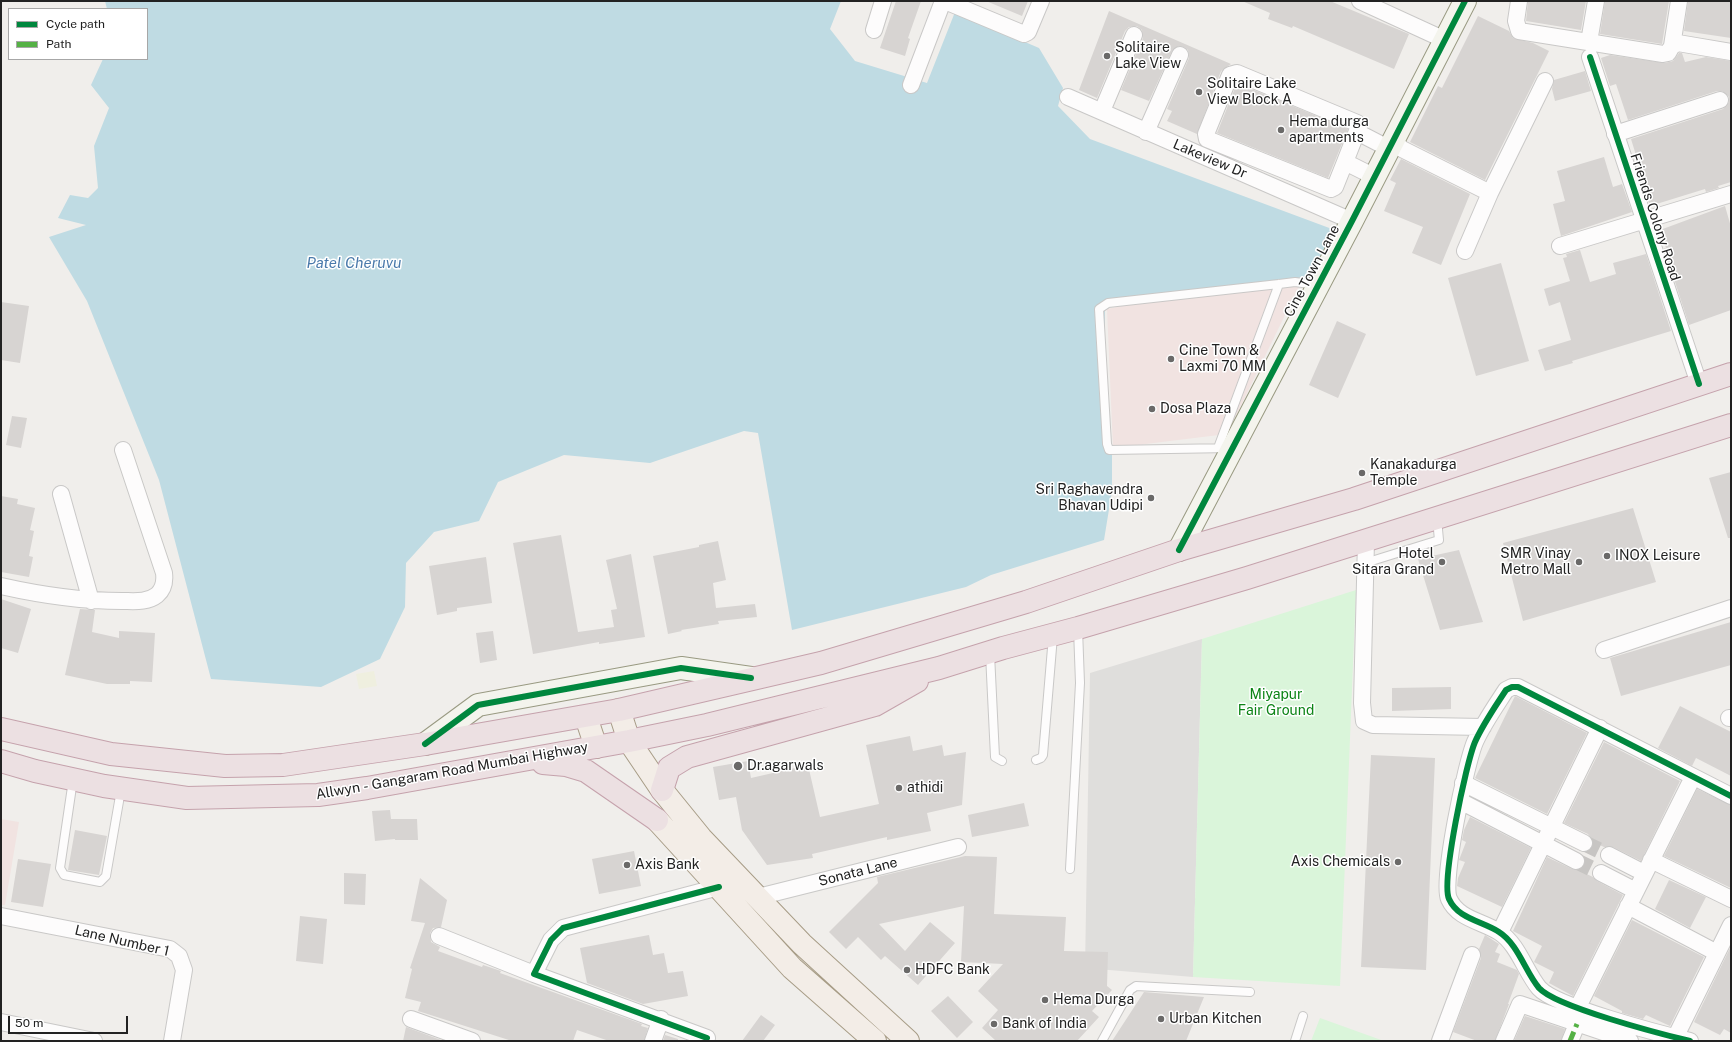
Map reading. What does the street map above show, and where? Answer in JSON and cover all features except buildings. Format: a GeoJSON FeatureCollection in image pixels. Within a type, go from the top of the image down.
{"type":"FeatureCollection","features":[{"type":"Feature","properties":{"kind":"highway"},"geometry":{"type":"LineString","coordinates":[[1,729],[112,754],[225,766],[283,765],[425,744],[586,717],[821,663],[1004,608],[1179,550],[1354,499],[1731,374]]}},
{"type":"Feature","properties":{"kind":"highway"},"geometry":{"type":"LineString","coordinates":[[662,790],[669,768],[687,757],[875,705],[939,668],[990,654],[1002,648],[1078,628],[1366,541],[1731,425]]}},
{"type":"Feature","properties":{"kind":"highway","name":"Allwyn - Gangaram Road Mumbai Highway"},"geometry":{"type":"LineString","coordinates":[[1,761],[121,789],[186,798],[318,795],[629,741],[707,725],[939,668]]}},
{"type":"Feature","properties":{"kind":"highway"},"geometry":{"type":"LineString","coordinates":[[519,761],[566,765],[586,771],[657,820]]}},
{"type":"Feature","properties":{"kind":"main road"},"geometry":{"type":"LineString","coordinates":[[619,710],[629,741],[662,790],[701,838],[802,944],[908,1041]]}},
{"type":"Feature","properties":{"kind":"main road"},"geometry":{"type":"LineString","coordinates":[[586,717],[596,747]]}},
{"type":"Feature","properties":{"kind":"main road"},"geometry":{"type":"LineString","coordinates":[[657,820],[792,968],[876,1041]]}},
{"type":"Feature","properties":{"kind":"street"},"geometry":{"type":"LineString","coordinates":[[874,30],[883,1]]}},
{"type":"Feature","properties":{"kind":"street"},"geometry":{"type":"LineString","coordinates":[[911,85],[944,1],[1024,34],[1028,32],[1041,1]]}},
{"type":"Feature","properties":{"kind":"street"},"geometry":{"type":"LineString","coordinates":[[1360,1],[1445,40]]}},
{"type":"Feature","properties":{"kind":"street","name":"Cine Town Lane"},"geometry":{"type":"LineString","coordinates":[[1179,550],[1225,448],[1318,285],[1352,221],[1373,176],[1465,1]]}},
{"type":"Feature","properties":{"kind":"street"},"geometry":{"type":"LineString","coordinates":[[1518,1],[1516,21],[1519,31],[1590,50],[1663,54],[1668,53],[1672,46],[1679,1]]}},
{"type":"Feature","properties":{"kind":"street"},"geometry":{"type":"LineString","coordinates":[[1590,50],[1596,1]]}},
{"type":"Feature","properties":{"kind":"street"},"geometry":{"type":"LineString","coordinates":[[1102,111],[1134,36]]}},
{"type":"Feature","properties":{"kind":"street"},"geometry":{"type":"LineString","coordinates":[[1672,46],[1678,43],[1731,52]]}},
{"type":"Feature","properties":{"kind":"street","name":"Friends Colony Road"},"geometry":{"type":"LineString","coordinates":[[1590,50],[1643,220],[1699,384]]}},
{"type":"Feature","properties":{"kind":"street"},"geometry":{"type":"LineString","coordinates":[[1146,132],[1180,55]]}},
{"type":"Feature","properties":{"kind":"street"},"geometry":{"type":"LineString","coordinates":[[1233,73],[1357,123],[1359,126],[1345,162],[1335,187],[1331,190],[1207,138],[1206,134],[1230,75],[1233,73]]}},
{"type":"Feature","properties":{"kind":"street"},"geometry":{"type":"LineString","coordinates":[[1465,251],[1490,193],[1545,81]]}},
{"type":"Feature","properties":{"kind":"street","name":"Lakeview Dr"},"geometry":{"type":"LineString","coordinates":[[1068,97],[1352,221]]}},
{"type":"Feature","properties":{"kind":"street"},"geometry":{"type":"LineString","coordinates":[[1615,134],[1720,100]]}},
{"type":"Feature","properties":{"kind":"street"},"geometry":{"type":"LineString","coordinates":[[1357,132],[1402,149],[1490,193]]}},
{"type":"Feature","properties":{"kind":"street"},"geometry":{"type":"LineString","coordinates":[[1345,162],[1373,176]]}},
{"type":"Feature","properties":{"kind":"street"},"geometry":{"type":"LineString","coordinates":[[1560,246],[1731,194]]}},
{"type":"Feature","properties":{"kind":"street"},"geometry":{"type":"LineString","coordinates":[[1,586],[43,596],[91,601],[145,600],[158,595],[165,583],[164,573],[123,450]]}},
{"type":"Feature","properties":{"kind":"street"},"geometry":{"type":"LineString","coordinates":[[61,494],[91,601]]}},
{"type":"Feature","properties":{"kind":"street"},"geometry":{"type":"LineString","coordinates":[[1366,541],[1362,712],[1364,721],[1372,725],[1483,727]]}},
{"type":"Feature","properties":{"kind":"street"},"geometry":{"type":"LineString","coordinates":[[1604,650],[1731,608]]}},
{"type":"Feature","properties":{"kind":"street"},"geometry":{"type":"LineString","coordinates":[[425,744],[478,705],[681,668],[751,678]]}},
{"type":"Feature","properties":{"kind":"street"},"geometry":{"type":"LineString","coordinates":[[1730,931],[1717,953],[1682,1039],[1648,1031],[1554,999],[1540,989],[1513,947],[1500,932],[1460,913],[1449,899],[1447,880],[1463,783],[1475,743],[1506,690],[1512,687],[1518,687],[1731,796]]}},
{"type":"Feature","properties":{"kind":"street"},"geometry":{"type":"LineString","coordinates":[[1500,932],[1600,728]]}},
{"type":"Feature","properties":{"kind":"street"},"geometry":{"type":"LineString","coordinates":[[1578,1007],[1693,776]]}},
{"type":"Feature","properties":{"kind":"street"},"geometry":{"type":"LineString","coordinates":[[1463,783],[1584,843]]}},
{"type":"Feature","properties":{"kind":"street"},"geometry":{"type":"LineString","coordinates":[[1460,801],[1576,861]]}},
{"type":"Feature","properties":{"kind":"street","name":"Sonata Lane"},"geometry":{"type":"LineString","coordinates":[[758,898],[958,847]]}},
{"type":"Feature","properties":{"kind":"street"},"geometry":{"type":"LineString","coordinates":[[1609,855],[1648,866],[1731,898]]}},
{"type":"Feature","properties":{"kind":"street"},"geometry":{"type":"LineString","coordinates":[[1601,873],[1636,891]]}},
{"type":"Feature","properties":{"kind":"street"},"geometry":{"type":"LineString","coordinates":[[534,974],[551,940],[563,928],[719,887]]}},
{"type":"Feature","properties":{"kind":"street"},"geometry":{"type":"LineString","coordinates":[[1628,906],[1717,953]]}},
{"type":"Feature","properties":{"kind":"street","name":"Lane Number 1"},"geometry":{"type":"LineString","coordinates":[[1,916],[170,950],[180,956],[184,970],[172,1041]]}},
{"type":"Feature","properties":{"kind":"street"},"geometry":{"type":"LineString","coordinates":[[439,936],[534,974],[661,1019],[707,1038]]}},
{"type":"Feature","properties":{"kind":"street"},"geometry":{"type":"LineString","coordinates":[[1440,1041],[1472,955]]}},
{"type":"Feature","properties":{"kind":"street"},"geometry":{"type":"LineString","coordinates":[[1504,1041],[1520,1004],[1630,1041]]}},
{"type":"Feature","properties":{"kind":"street"},"geometry":{"type":"LineString","coordinates":[[411,1019],[472,1041]]}},
{"type":"Feature","properties":{"kind":"street"},"geometry":{"type":"LineString","coordinates":[[653,1041],[661,1019]]}},
{"type":"Feature","properties":{"kind":"street"},"geometry":{"type":"LineString","coordinates":[[1,1022],[57,1038],[94,1041]]}},
{"type":"Feature","properties":{"kind":"street"},"geometry":{"type":"LineString","coordinates":[[1570,1041],[1577,1024]]}},
{"type":"Feature","properties":{"kind":"lane"},"geometry":{"type":"LineString","coordinates":[[1279,284],[1225,448],[1109,450],[1107,444],[1099,308],[1108,303],[1295,282],[1318,285]]}},
{"type":"Feature","properties":{"kind":"lane"},"geometry":{"type":"LineString","coordinates":[[1365,563],[1439,540],[1436,519]]}},
{"type":"Feature","properties":{"kind":"lane"},"geometry":{"type":"LineString","coordinates":[[1070,869],[1080,683],[1078,628]]}},
{"type":"Feature","properties":{"kind":"lane"},"geometry":{"type":"LineString","coordinates":[[1036,760],[1041,758],[1043,755],[1053,635]]}},
{"type":"Feature","properties":{"kind":"lane"},"geometry":{"type":"LineString","coordinates":[[990,654],[994,757],[1002,761]]}},
{"type":"Feature","properties":{"kind":"lane"},"geometry":{"type":"LineString","coordinates":[[73,779],[60,868],[64,875],[100,882],[106,876],[121,789]]}},
{"type":"Feature","properties":{"kind":"lane"},"geometry":{"type":"LineString","coordinates":[[1102,1041],[1130,990],[1136,986],[1250,992]]}},
{"type":"Feature","properties":{"kind":"lane"},"geometry":{"type":"LineString","coordinates":[[1295,1041],[1303,1016]]}},
{"type":"Feature","properties":{"kind":"shaded area"},"geometry":{"type":"Polygon","coordinates":[[[1306,272],[1227,434],[1113,448],[1107,309],[1204,289],[1306,272]]]}},
{"type":"Feature","properties":{"kind":"shaded area"},"geometry":{"type":"Polygon","coordinates":[[[1202,639],[1193,977],[1085,968],[1090,673],[1202,639]]]}},
{"type":"Feature","properties":{"kind":"shaded area"},"geometry":{"type":"Polygon","coordinates":[[[1,819],[19,822],[5,905],[1,905],[1,819]]]}},
{"type":"Feature","properties":{"kind":"green space","name":"Miyapur Fair Ground"},"geometry":{"type":"Polygon","coordinates":[[[1356,590],[1340,986],[1193,977],[1202,639],[1356,590]]]}},
{"type":"Feature","properties":{"kind":"green space"},"geometry":{"type":"Polygon","coordinates":[[[374,671],[377,686],[359,689],[356,674],[374,671]]]}},
{"type":"Feature","properties":{"kind":"green space"},"geometry":{"type":"Polygon","coordinates":[[[1320,1018],[1384,1041],[1311,1041],[1320,1018]]]}},
{"type":"Feature","properties":{"kind":"water","name":"Patel Cheruvu"},"geometry":{"type":"Polygon","coordinates":[[[105,1],[841,1],[830,29],[855,61],[927,83],[955,12],[1039,48],[1063,88],[1058,106],[1090,139],[1332,229],[1324,274],[1105,307],[1104,391],[1112,455],[1112,491],[1104,540],[991,575],[966,587],[792,630],[758,433],[744,431],[650,463],[564,455],[498,482],[479,521],[434,532],[406,563],[405,607],[380,659],[321,687],[211,679],[159,480],[87,301],[49,237],[86,225],[58,218],[70,195],[88,198],[98,188],[94,146],[109,108],[91,85],[103,60],[148,60],[148,8],[107,8],[105,1]]]}},
{"type":"Feature","properties":{"kind":"tunnel"},"geometry":{"type":"LineString","coordinates":[[1584,843],[1609,855]]}},
{"type":"Feature","properties":{"kind":"tunnel"},"geometry":{"type":"LineString","coordinates":[[1576,861],[1601,873]]}},
{"type":"Feature","properties":{"kind":"marked path"},"geometry":{"type":"LineString","coordinates":[[1570,1041],[1577,1024]]}},
{"type":"Feature","properties":{"kind":"cycle path"},"geometry":{"type":"LineString","coordinates":[[1179,550],[1352,221],[1465,1]]}},
{"type":"Feature","properties":{"kind":"cycle path"},"geometry":{"type":"LineString","coordinates":[[1590,57],[1699,384]]}},
{"type":"Feature","properties":{"kind":"cycle path"},"geometry":{"type":"LineString","coordinates":[[425,744],[478,705],[681,668],[751,678]]}},
{"type":"Feature","properties":{"kind":"cycle path"},"geometry":{"type":"LineString","coordinates":[[1690,1041],[1634,1026],[1587,1011],[1549,995],[1539,988],[1506,937],[1492,928],[1464,915],[1453,906],[1449,899],[1447,888],[1451,847],[1466,773],[1475,742],[1485,722],[1506,690],[1512,687],[1518,687],[1731,796]]}},
{"type":"Feature","properties":{"kind":"cycle path"},"geometry":{"type":"LineString","coordinates":[[707,1038],[534,974],[551,940],[563,928],[719,887]]}},
{"type":"Feature","properties":{"kind":"place","name":"Solitaire Lake View"},"geometry":{"type":"Point","coordinates":[1107,56]}},
{"type":"Feature","properties":{"kind":"place","name":"Solitaire Lake View Block A"},"geometry":{"type":"Point","coordinates":[1199,92]}},
{"type":"Feature","properties":{"kind":"place","name":"Hema durga apartments"},"geometry":{"type":"Point","coordinates":[1281,130]}},
{"type":"Feature","properties":{"kind":"place","name":"Cine Town & Laxmi 70 MM"},"geometry":{"type":"Point","coordinates":[1171,359]}},
{"type":"Feature","properties":{"kind":"place","name":"Dosa Plaza"},"geometry":{"type":"Point","coordinates":[1152,409]}},
{"type":"Feature","properties":{"kind":"place","name":"Kanakadurga Temple"},"geometry":{"type":"Point","coordinates":[1362,473]}},
{"type":"Feature","properties":{"kind":"place","name":"Sri Raghavendra Bhavan Udipi"},"geometry":{"type":"Point","coordinates":[1151,498]}},
{"type":"Feature","properties":{"kind":"place","name":"INOX Leisure"},"geometry":{"type":"Point","coordinates":[1607,556]}},
{"type":"Feature","properties":{"kind":"place","name":"Hotel Sitara Grand"},"geometry":{"type":"Point","coordinates":[1442,562]}},
{"type":"Feature","properties":{"kind":"place","name":"SMR Vinay Metro Mall"},"geometry":{"type":"Point","coordinates":[1579,562]}},
{"type":"Feature","properties":{"kind":"place","name":"Dr.agarwals"},"geometry":{"type":"Point","coordinates":[738,766]}},
{"type":"Feature","properties":{"kind":"place","name":"athidi"},"geometry":{"type":"Point","coordinates":[899,788]}},
{"type":"Feature","properties":{"kind":"place","name":"Axis Chemicals"},"geometry":{"type":"Point","coordinates":[1398,862]}},
{"type":"Feature","properties":{"kind":"place","name":"Axis Bank"},"geometry":{"type":"Point","coordinates":[627,865]}},
{"type":"Feature","properties":{"kind":"place","name":"HDFC Bank"},"geometry":{"type":"Point","coordinates":[907,970]}},
{"type":"Feature","properties":{"kind":"place","name":"Hema Durga"},"geometry":{"type":"Point","coordinates":[1045,1000]}},
{"type":"Feature","properties":{"kind":"place","name":"Urban Kitchen"},"geometry":{"type":"Point","coordinates":[1161,1019]}},
{"type":"Feature","properties":{"kind":"place","name":"Bank of India"},"geometry":{"type":"Point","coordinates":[994,1024]}}]}
